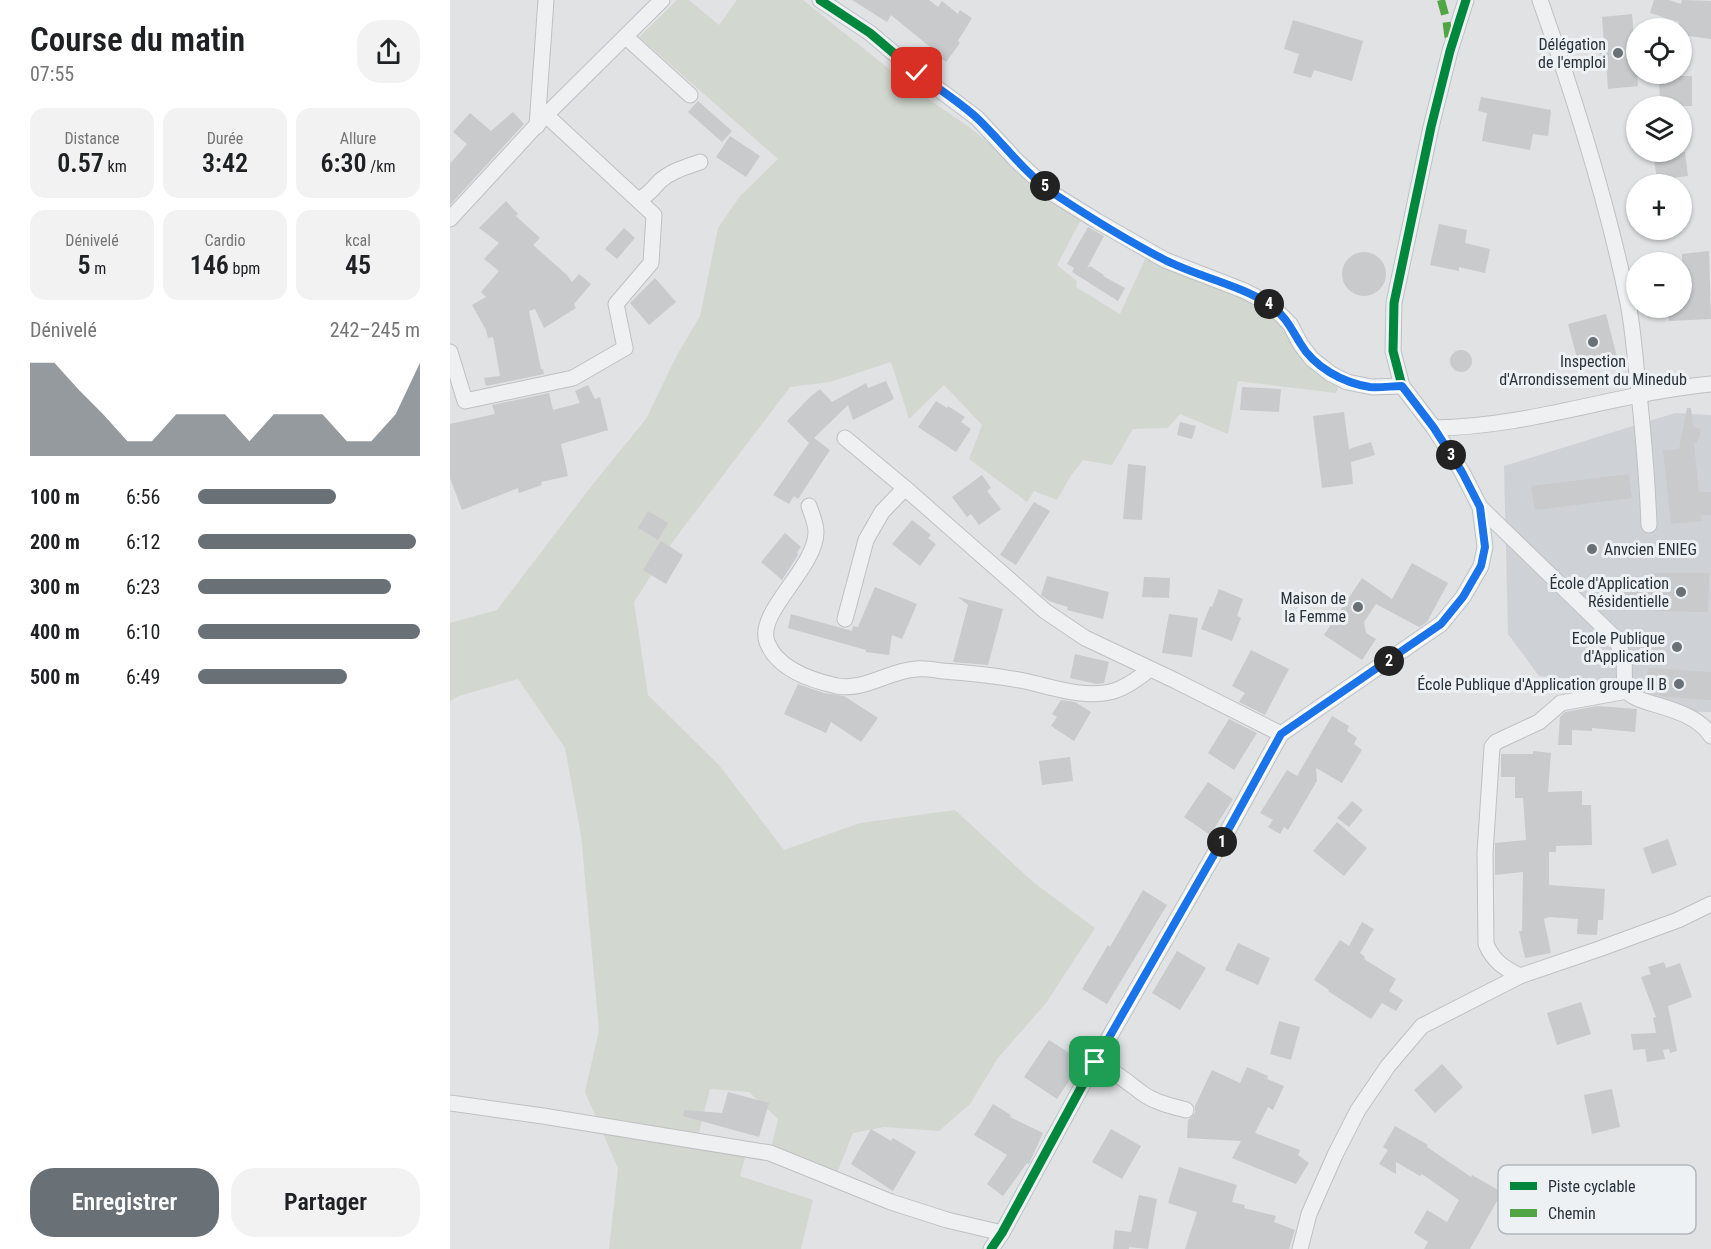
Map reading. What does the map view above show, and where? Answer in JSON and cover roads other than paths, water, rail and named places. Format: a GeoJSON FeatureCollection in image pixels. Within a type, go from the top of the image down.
{"type":"FeatureCollection","features":[{"type":"Feature","properties":{"kind":"street"},"geometry":{"type":"LineString","coordinates":[[542,120],[546,0]]}},
{"type":"Feature","properties":{"kind":"street"},"geometry":{"type":"LineString","coordinates":[[450,219],[542,120],[662,0]]}},
{"type":"Feature","properties":{"kind":"street"},"geometry":{"type":"LineString","coordinates":[[820,0],[870,33],[917,73],[977,118],[1017,161],[1053,193],[1165,260],[1245,291],[1271,305],[1290,324],[1301,345],[1312,359],[1331,374],[1347,382],[1372,387],[1402,386]]}},
{"type":"Feature","properties":{"kind":"street"},"geometry":{"type":"LineString","coordinates":[[1466,0],[1450,51],[1431,127],[1394,303],[1393,351],[1402,386],[1434,428],[1462,472],[1480,507],[1614,637],[1620,647],[1624,662],[1628,691],[1634,697],[1665,706],[1696,720],[1711,736]]}},
{"type":"Feature","properties":{"kind":"street"},"geometry":{"type":"LineString","coordinates":[[1540,0],[1593,163],[1617,248],[1629,305],[1640,396],[1649,525]]}},
{"type":"Feature","properties":{"kind":"street"},"geometry":{"type":"LineString","coordinates":[[626,37],[690,95]]}},
{"type":"Feature","properties":{"kind":"street"},"geometry":{"type":"LineString","coordinates":[[450,352],[465,401],[573,378],[625,348],[616,304],[651,263],[654,215],[542,120]]}},
{"type":"Feature","properties":{"kind":"street"},"geometry":{"type":"LineString","coordinates":[[638,200],[649,196],[672,172],[700,162]]}},
{"type":"Feature","properties":{"kind":"street"},"geometry":{"type":"LineString","coordinates":[[1434,428],[1463,428],[1528,419],[1711,384]]}},
{"type":"Feature","properties":{"kind":"street"},"geometry":{"type":"LineString","coordinates":[[845,438],[1045,612],[1085,638],[1281,734]]}},
{"type":"Feature","properties":{"kind":"street"},"geometry":{"type":"LineString","coordinates":[[844,619],[866,540],[882,512],[905,488]]}},
{"type":"Feature","properties":{"kind":"street"},"geometry":{"type":"LineString","coordinates":[[809,506],[815,524],[814,547],[803,569],[776,606],[766,626],[765,638],[771,652],[782,665],[794,671],[834,685],[848,687],[916,669],[998,677],[1088,694],[1111,692],[1149,669]]}},
{"type":"Feature","properties":{"kind":"street"},"geometry":{"type":"LineString","coordinates":[[991,1249],[1281,734],[1441,624],[1463,597],[1481,566],[1485,547],[1480,507]]}},
{"type":"Feature","properties":{"kind":"street"},"geometry":{"type":"LineString","coordinates":[[1520,976],[1500,966],[1490,954],[1486,944],[1485,853],[1492,747],[1496,742],[1539,722],[1561,703],[1628,691]]}},
{"type":"Feature","properties":{"kind":"street"},"geometry":{"type":"LineString","coordinates":[[1300,1249],[1310,1214],[1335,1155],[1358,1110],[1388,1066],[1422,1026],[1520,976],[1678,920],[1711,904]]}},
{"type":"Feature","properties":{"kind":"street"},"geometry":{"type":"LineString","coordinates":[[1095,1062],[1111,1069],[1144,1094],[1186,1110]]}},
{"type":"Feature","properties":{"kind":"street"},"geometry":{"type":"LineString","coordinates":[[450,1103],[770,1154],[891,1202],[947,1220],[1002,1233]]}},
{"type":"Feature","properties":{"kind":"place","name":"Délégation de l'emploi"},"geometry":{"type":"Point","coordinates":[1618,53]}},
{"type":"Feature","properties":{"kind":"place","name":"Inspection d'Arrondissement du Minedub"},"geometry":{"type":"Point","coordinates":[1593,342]}},
{"type":"Feature","properties":{"kind":"place","name":"Anvcien ENIEG"},"geometry":{"type":"Point","coordinates":[1592,549]}},
{"type":"Feature","properties":{"kind":"place","name":"École d'Application Résidentielle"},"geometry":{"type":"Point","coordinates":[1681,592]}},
{"type":"Feature","properties":{"kind":"place","name":"Maison de la Femme"},"geometry":{"type":"Point","coordinates":[1358,607]}},
{"type":"Feature","properties":{"kind":"place","name":"Ecole Publique d'Application"},"geometry":{"type":"Point","coordinates":[1677,647]}},
{"type":"Feature","properties":{"kind":"place","name":"École Publique d'Application groupe II B"},"geometry":{"type":"Point","coordinates":[1679,684]}}]}
